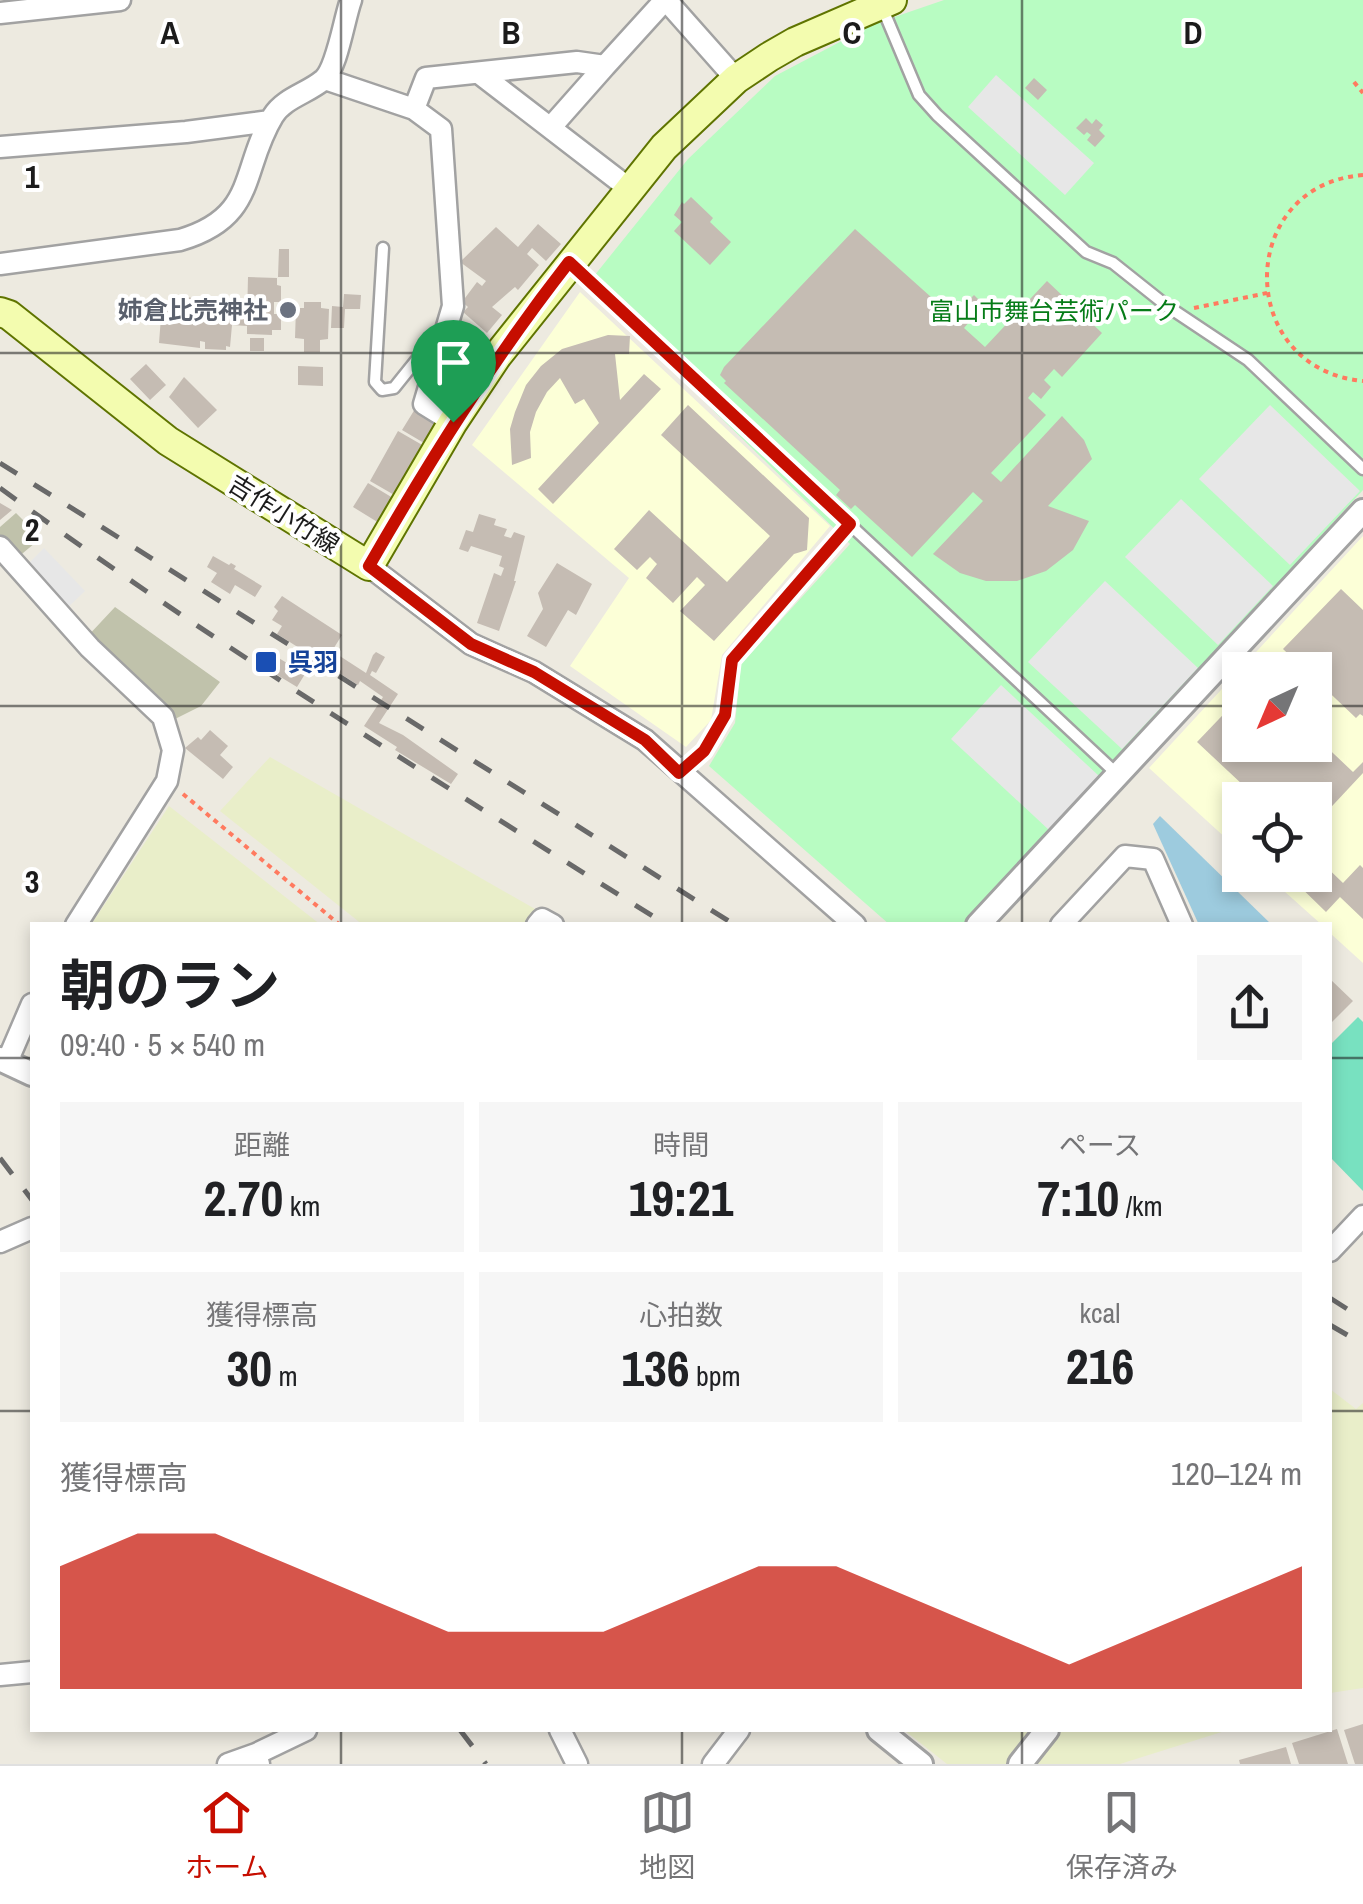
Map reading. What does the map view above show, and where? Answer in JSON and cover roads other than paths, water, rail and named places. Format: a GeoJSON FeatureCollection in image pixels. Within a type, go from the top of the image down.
{"type":"FeatureCollection","features":[{"type":"Feature","properties":{"kind":"main road","name":"吉作小竹線"},"geometry":{"type":"LineString","coordinates":[[0,312],[9,315],[168,441],[369,566],[453,422],[497,356],[664,148],[736,79],[796,42],[886,2]]}},
{"type":"Feature","properties":{"kind":"street"},"geometry":{"type":"LineString","coordinates":[[0,13],[120,0]]}},
{"type":"Feature","properties":{"kind":"street"},"geometry":{"type":"LineString","coordinates":[[0,264],[194,236],[238,203],[276,110],[325,79],[352,0]]}},
{"type":"Feature","properties":{"kind":"street"},"geometry":{"type":"LineString","coordinates":[[552,126],[665,0],[736,79]]}},
{"type":"Feature","properties":{"kind":"street"},"geometry":{"type":"LineString","coordinates":[[414,109],[426,78],[578,62],[605,66]]}},
{"type":"Feature","properties":{"kind":"street"},"geometry":{"type":"LineString","coordinates":[[479,73],[631,190]]}},
{"type":"Feature","properties":{"kind":"street"},"geometry":{"type":"LineString","coordinates":[[325,79],[414,109],[441,129],[453,306],[424,404],[453,422]]}},
{"type":"Feature","properties":{"kind":"street"},"geometry":{"type":"LineString","coordinates":[[0,147],[270,121]]}},
{"type":"Feature","properties":{"kind":"street"},"geometry":{"type":"LineString","coordinates":[[981,922],[1363,511]]}},
{"type":"Feature","properties":{"kind":"street"},"geometry":{"type":"LineString","coordinates":[[0,547],[90,648],[162,718],[172,750],[167,781],[78,922]]}},
{"type":"Feature","properties":{"kind":"street"},"geometry":{"type":"LineString","coordinates":[[369,566],[471,644],[534,672],[645,740],[852,922]]}},
{"type":"Feature","properties":{"kind":"street"},"geometry":{"type":"LineString","coordinates":[[1064,922],[1125,856],[1153,860],[1181,922]]}},
{"type":"Feature","properties":{"kind":"street"},"geometry":{"type":"LineString","coordinates":[[30,1008],[4,1061],[30,1073]]}},
{"type":"Feature","properties":{"kind":"street"},"geometry":{"type":"LineString","coordinates":[[1332,1249],[1363,1216]]}},
{"type":"Feature","properties":{"kind":"street"},"geometry":{"type":"LineString","coordinates":[[0,1242],[30,1229]]}},
{"type":"Feature","properties":{"kind":"street"},"geometry":{"type":"LineString","coordinates":[[0,1674],[30,1672]]}},
{"type":"Feature","properties":{"kind":"street"},"geometry":{"type":"LineString","coordinates":[[228,1764],[257,1759],[303,1732]]}},
{"type":"Feature","properties":{"kind":"street"},"geometry":{"type":"LineString","coordinates":[[561,1732],[578,1764]]}},
{"type":"Feature","properties":{"kind":"street"},"geometry":{"type":"LineString","coordinates":[[713,1764],[738,1732]]}},
{"type":"Feature","properties":{"kind":"street"},"geometry":{"type":"LineString","coordinates":[[881,1732],[922,1764]]}},
{"type":"Feature","properties":{"kind":"street"},"geometry":{"type":"LineString","coordinates":[[1020,1764],[1045,1732]]}},
{"type":"Feature","properties":{"kind":"lane"},"geometry":{"type":"LineString","coordinates":[[886,2],[905,68],[918,94],[937,115],[1086,252],[1113,263],[1176,312],[1248,360],[1363,469]]}},
{"type":"Feature","properties":{"kind":"lane"},"geometry":{"type":"LineString","coordinates":[[383,248],[374,382],[382,390],[394,388],[446,324]]}},
{"type":"Feature","properties":{"kind":"lane"},"geometry":{"type":"LineString","coordinates":[[569,262],[1117,774]]}},
{"type":"Feature","properties":{"kind":"lane"},"geometry":{"type":"LineString","coordinates":[[679,773],[704,751],[725,715],[732,660],[850,524]]}},
{"type":"Feature","properties":{"kind":"water"},"geometry":{"type":"Polygon","coordinates":[[[1160,816],[1222,876],[1222,892],[1238,892],[1269,922],[1198,922],[1153,824],[1160,816]]]}},
{"type":"Feature","properties":{"kind":"railway"},"geometry":{"type":"LineString","coordinates":[[0,463],[730,922]]}},
{"type":"Feature","properties":{"kind":"railway"},"geometry":{"type":"LineString","coordinates":[[0,488],[246,658],[662,922]]}},
{"type":"Feature","properties":{"kind":"railway"},"geometry":{"type":"LineString","coordinates":[[0,1158],[30,1197]]}},
{"type":"Feature","properties":{"kind":"railway"},"geometry":{"type":"LineString","coordinates":[[1332,1299],[1363,1319]]}},
{"type":"Feature","properties":{"kind":"railway"},"geometry":{"type":"LineString","coordinates":[[1332,1326],[1363,1344]]}},
{"type":"Feature","properties":{"kind":"railway"},"geometry":{"type":"LineString","coordinates":[[462,1732],[486,1764]]}},
{"type":"Feature","properties":{"kind":"place","name":"姉倉比売神社"},"geometry":{"type":"Point","coordinates":[288,310]}},
{"type":"Feature","properties":{"kind":"place","name":"呉羽"},"geometry":{"type":"Point","coordinates":[266,662]}},
{"type":"Feature","properties":{"kind":"park label","name":"富山市舞台芸術パーク"},"geometry":{"type":"Point","coordinates":[1054,311]}}]}
